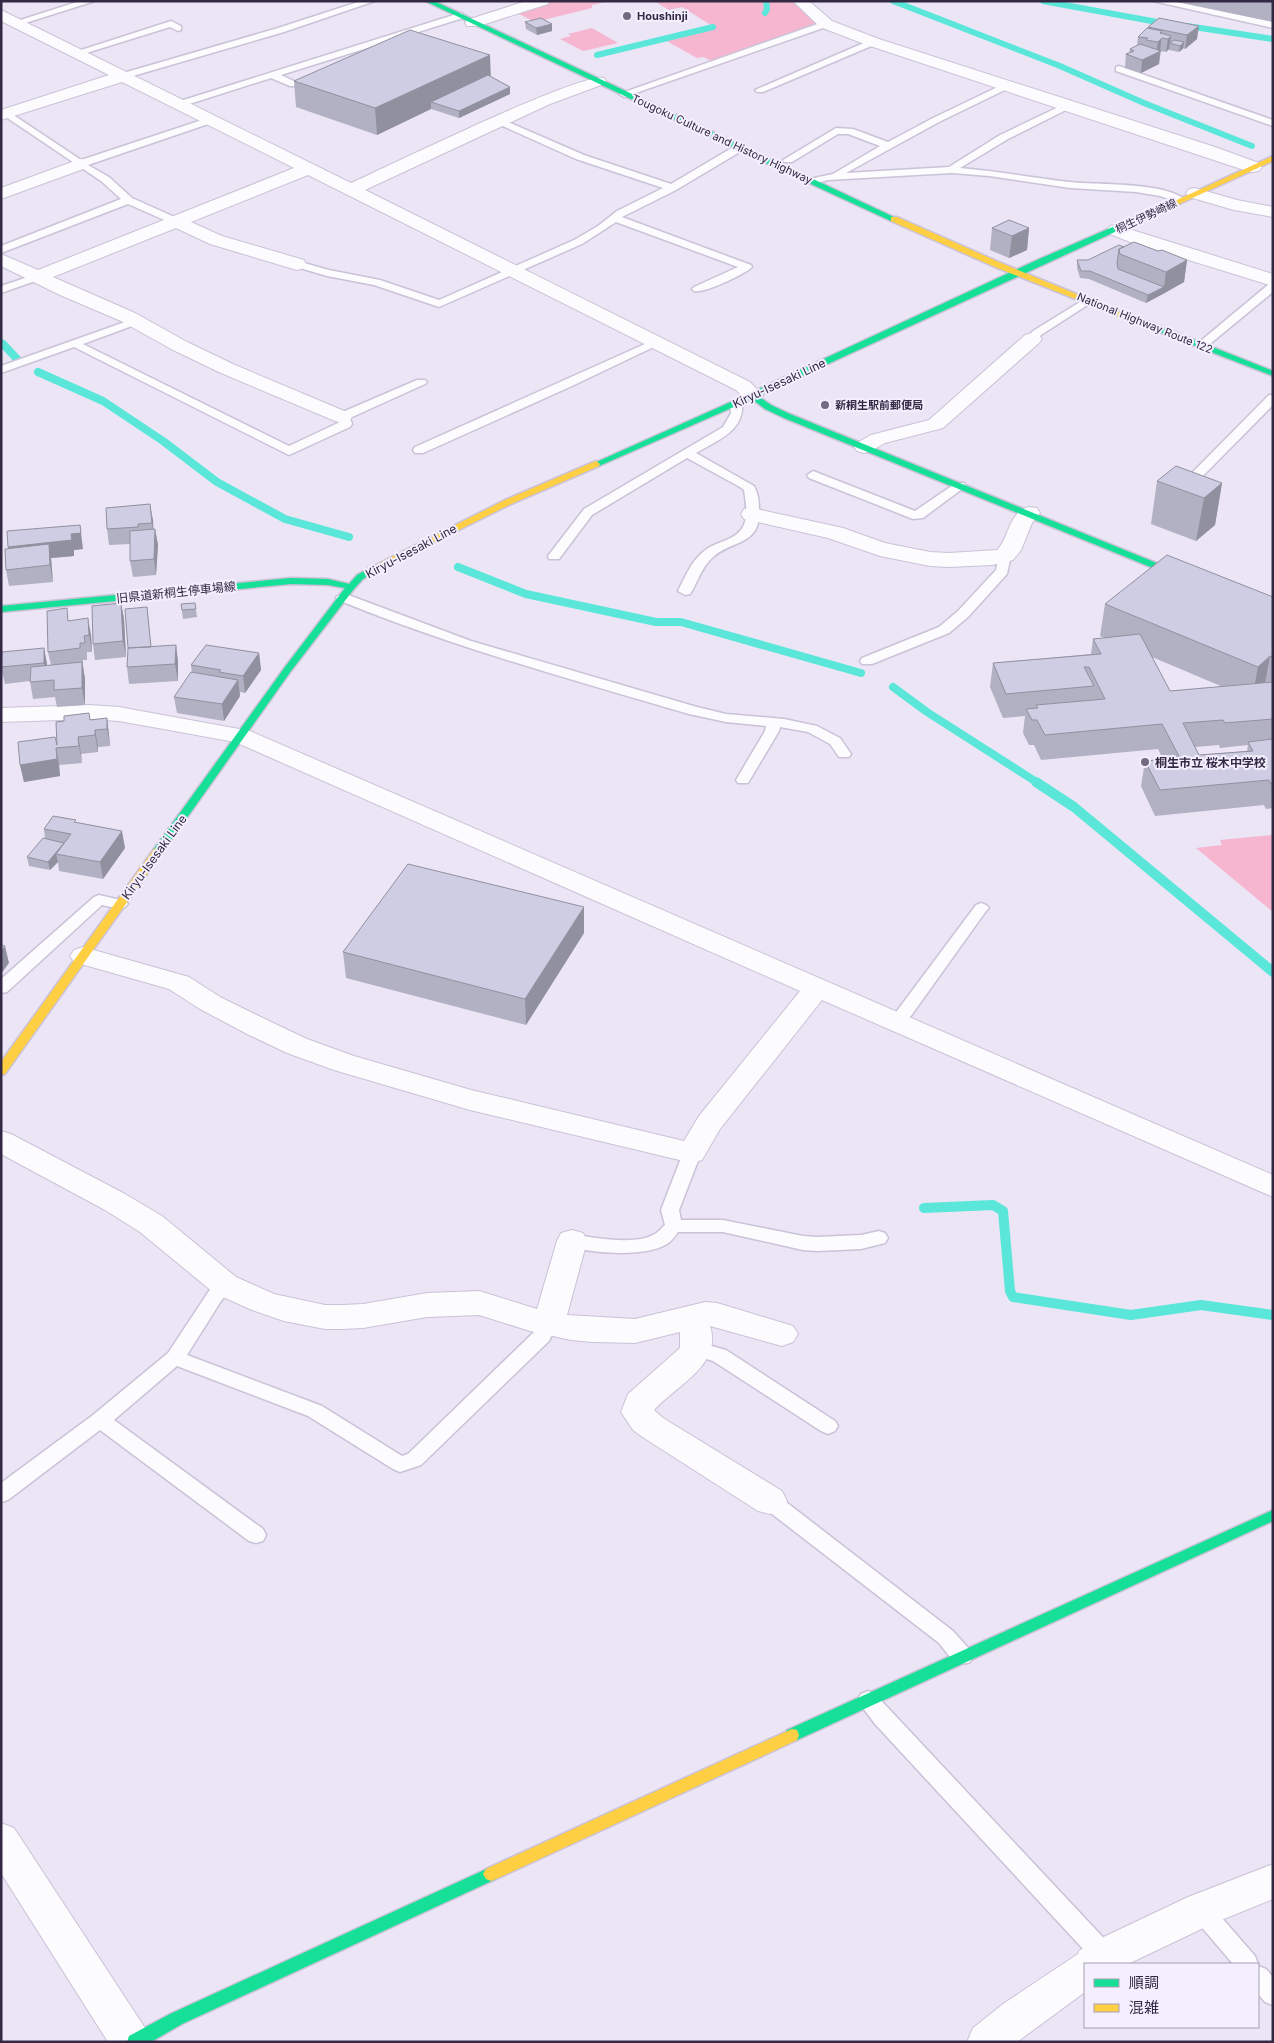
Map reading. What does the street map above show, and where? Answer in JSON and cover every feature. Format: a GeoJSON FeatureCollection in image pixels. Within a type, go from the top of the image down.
{"type":"FeatureCollection","features":[{"type":"Feature","properties":{"kind":"main road","name":"Tougoku Culture and History Highway"},"geometry":{"type":"LineString","coordinates":[[428,1],[739,148],[1018,272]]}},
{"type":"Feature","properties":{"kind":"main road","name":"桐生伊勢崎線"},"geometry":{"type":"LineString","coordinates":[[1018,272],[1116,230],[1273,158]]}},
{"type":"Feature","properties":{"kind":"main road","name":"National Highway Route 122"},"geometry":{"type":"LineString","coordinates":[[1018,272],[1273,374]]}},
{"type":"Feature","properties":{"kind":"main road","name":"Kiryu-Isesaki Line"},"geometry":{"type":"LineString","coordinates":[[1,1071],[241,736],[360,577],[382,563],[508,502],[744,399],[1018,272]]}},
{"type":"Feature","properties":{"kind":"main road"},"geometry":{"type":"LineString","coordinates":[[744,399],[1029,513],[1199,584]]}},
{"type":"Feature","properties":{"kind":"main road","name":"旧県道新桐生停車場線"},"geometry":{"type":"LineString","coordinates":[[1,609],[291,580],[328,582],[347,592]]}},
{"type":"Feature","properties":{"kind":"main road"},"geometry":{"type":"LineString","coordinates":[[133,2042],[185,2015],[1273,1515]]}},
{"type":"Feature","properties":{"kind":"street"},"geometry":{"type":"LineString","coordinates":[[466,20],[544,1]]}},
{"type":"Feature","properties":{"kind":"street"},"geometry":{"type":"LineString","coordinates":[[800,1],[826,24],[872,42],[1069,105],[1253,167]]}},
{"type":"Feature","properties":{"kind":"street"},"geometry":{"type":"LineString","coordinates":[[1,15],[353,189],[743,386],[744,399]]}},
{"type":"Feature","properties":{"kind":"street"},"geometry":{"type":"LineString","coordinates":[[4,114],[123,76]]}},
{"type":"Feature","properties":{"kind":"street"},"geometry":{"type":"LineString","coordinates":[[353,189],[499,121],[598,81]]}},
{"type":"Feature","properties":{"kind":"street"},"geometry":{"type":"LineString","coordinates":[[1,194],[80,164]]}},
{"type":"Feature","properties":{"kind":"street"},"geometry":{"type":"LineString","coordinates":[[37,277],[310,168]]}},
{"type":"Feature","properties":{"kind":"street"},"geometry":{"type":"LineString","coordinates":[[1188,196],[1273,212]]}},
{"type":"Feature","properties":{"kind":"street"},"geometry":{"type":"LineString","coordinates":[[175,221],[216,240],[297,264]]}},
{"type":"Feature","properties":{"kind":"street"},"geometry":{"type":"LineString","coordinates":[[1116,230],[1136,238],[1273,280]]}},
{"type":"Feature","properties":{"kind":"street"},"geometry":{"type":"LineString","coordinates":[[1,259],[136,321],[180,346],[342,417]]}},
{"type":"Feature","properties":{"kind":"street"},"geometry":{"type":"LineString","coordinates":[[864,447],[878,439],[936,424],[1032,339]]}},
{"type":"Feature","properties":{"kind":"street"},"geometry":{"type":"LineString","coordinates":[[752,514],[835,533],[880,549],[930,559],[966,559],[992,558],[1005,555],[1010,550],[1022,522],[1029,513]]}},
{"type":"Feature","properties":{"kind":"street"},"geometry":{"type":"LineString","coordinates":[[1,715],[82,712],[119,714],[241,736],[1273,1187]]}},
{"type":"Feature","properties":{"kind":"street"},"geometry":{"type":"LineString","coordinates":[[83,956],[179,983],[210,1003],[259,1028],[297,1046],[353,1066],[470,1100],[692,1154],[709,1123],[816,988]]}},
{"type":"Feature","properties":{"kind":"street"},"geometry":{"type":"LineString","coordinates":[[1,1141],[115,1202],[151,1224],[225,1285],[284,1309],[325,1317],[363,1316],[466,1302],[492,1306],[549,1324],[592,1330],[635,1331],[705,1314],[782,1334]]}},
{"type":"Feature","properties":{"kind":"street"},"geometry":{"type":"LineString","coordinates":[[549,1324],[572,1241]]}},
{"type":"Feature","properties":{"kind":"street"},"geometry":{"type":"LineString","coordinates":[[690,1317],[697,1334],[697,1349],[692,1358],[639,1403],[637,1412],[652,1427],[770,1501]]}},
{"type":"Feature","properties":{"kind":"street"},"geometry":{"type":"LineString","coordinates":[[1,1840],[133,2042]]}},
{"type":"Feature","properties":{"kind":"street"},"geometry":{"type":"LineString","coordinates":[[1094,1963],[1201,1910],[1273,1881]]}},
{"type":"Feature","properties":{"kind":"street"},"geometry":{"type":"LineString","coordinates":[[987,2042],[1017,2017],[1084,1970]]}},
{"type":"Feature","properties":{"kind":"lane"},"geometry":{"type":"LineString","coordinates":[[16,22],[90,1]]}},
{"type":"Feature","properties":{"kind":"lane"},"geometry":{"type":"LineString","coordinates":[[123,76],[288,28],[371,1]]}},
{"type":"Feature","properties":{"kind":"lane"},"geometry":{"type":"LineString","coordinates":[[1157,1],[1273,25]]}},
{"type":"Feature","properties":{"kind":"lane"},"geometry":{"type":"LineString","coordinates":[[180,104],[466,20]]}},
{"type":"Feature","properties":{"kind":"lane"},"geometry":{"type":"LineString","coordinates":[[77,53],[171,24],[178,28]]}},
{"type":"Feature","properties":{"kind":"lane"},"geometry":{"type":"LineString","coordinates":[[624,94],[826,24]]}},
{"type":"Feature","properties":{"kind":"lane"},"geometry":{"type":"LineString","coordinates":[[760,90],[872,42]]}},
{"type":"Feature","properties":{"kind":"lane"},"geometry":{"type":"LineString","coordinates":[[1119,69],[1273,123]]}},
{"type":"Feature","properties":{"kind":"lane"},"geometry":{"type":"LineString","coordinates":[[271,76],[293,84]]}},
{"type":"Feature","properties":{"kind":"lane"},"geometry":{"type":"LineString","coordinates":[[836,176],[936,120],[1008,86]]}},
{"type":"Feature","properties":{"kind":"lane"},"geometry":{"type":"LineString","coordinates":[[952,170],[954,166],[1004,137],[1069,105]]}},
{"type":"Feature","properties":{"kind":"lane"},"geometry":{"type":"LineString","coordinates":[[4,114],[105,179],[128,200],[175,221]]}},
{"type":"Feature","properties":{"kind":"lane"},"geometry":{"type":"LineString","coordinates":[[80,164],[211,120]]}},
{"type":"Feature","properties":{"kind":"lane"},"geometry":{"type":"LineString","coordinates":[[499,121],[580,157],[672,188]]}},
{"type":"Feature","properties":{"kind":"lane"},"geometry":{"type":"LineString","coordinates":[[788,160],[836,131],[849,131],[888,146]]}},
{"type":"Feature","properties":{"kind":"lane"},"geometry":{"type":"LineString","coordinates":[[297,264],[327,273],[376,282],[439,304],[578,242],[602,228],[614,218],[672,188],[739,148]]}},
{"type":"Feature","properties":{"kind":"lane"},"geometry":{"type":"LineString","coordinates":[[813,181],[836,176],[952,170],[989,173],[1070,185],[1136,189],[1188,196]]}},
{"type":"Feature","properties":{"kind":"lane"},"geometry":{"type":"LineString","coordinates":[[1,250],[128,200]]}},
{"type":"Feature","properties":{"kind":"lane"},"geometry":{"type":"LineString","coordinates":[[614,218],[747,267],[698,289]]}},
{"type":"Feature","properties":{"kind":"lane"},"geometry":{"type":"LineString","coordinates":[[1,290],[37,277]]}},
{"type":"Feature","properties":{"kind":"lane"},"geometry":{"type":"LineString","coordinates":[[1201,346],[1273,286]]}},
{"type":"Feature","properties":{"kind":"lane"},"geometry":{"type":"LineString","coordinates":[[1032,339],[1045,328],[1088,300]]}},
{"type":"Feature","properties":{"kind":"lane"},"geometry":{"type":"LineString","coordinates":[[1,370],[136,321]]}},
{"type":"Feature","properties":{"kind":"lane"},"geometry":{"type":"LineString","coordinates":[[419,450],[656,342]]}},
{"type":"Feature","properties":{"kind":"lane"},"geometry":{"type":"LineString","coordinates":[[76,344],[289,451],[346,424],[346,420],[342,417],[421,382]]}},
{"type":"Feature","properties":{"kind":"lane"},"geometry":{"type":"LineString","coordinates":[[1176,495],[1273,398]]}},
{"type":"Feature","properties":{"kind":"lane"},"geometry":{"type":"LineString","coordinates":[[554,556],[588,512],[728,429],[744,399]]}},
{"type":"Feature","properties":{"kind":"lane"},"geometry":{"type":"LineString","coordinates":[[685,591],[700,563],[709,553],[747,535],[750,529],[752,514],[750,489],[688,454]]}},
{"type":"Feature","properties":{"kind":"lane"},"geometry":{"type":"LineString","coordinates":[[813,475],[913,515],[919,515],[960,486]]}},
{"type":"Feature","properties":{"kind":"lane"},"geometry":{"type":"LineString","coordinates":[[867,661],[944,630],[963,614],[1002,571],[1005,555]]}},
{"type":"Feature","properties":{"kind":"lane"},"geometry":{"type":"LineString","coordinates":[[347,592],[401,621],[466,644],[694,711],[726,718],[812,728],[835,741],[844,754]]}},
{"type":"Feature","properties":{"kind":"lane"},"geometry":{"type":"LineString","coordinates":[[743,780],[772,731],[773,722]]}},
{"type":"Feature","properties":{"kind":"lane"},"geometry":{"type":"LineString","coordinates":[[1,988],[99,900],[120,904]]}},
{"type":"Feature","properties":{"kind":"lane"},"geometry":{"type":"LineString","coordinates":[[897,1023],[981,908]]}},
{"type":"Feature","properties":{"kind":"lane"},"geometry":{"type":"LineString","coordinates":[[674,1226],[670,1210],[692,1154]]}},
{"type":"Feature","properties":{"kind":"lane"},"geometry":{"type":"LineString","coordinates":[[572,1241],[594,1245],[650,1244],[662,1239],[674,1226],[723,1226],[803,1243],[817,1244],[861,1242],[879,1238]]}},
{"type":"Feature","properties":{"kind":"lane"},"geometry":{"type":"LineString","coordinates":[[1,1494],[100,1420],[175,1358],[215,1296],[225,1285]]}},
{"type":"Feature","properties":{"kind":"lane"},"geometry":{"type":"LineString","coordinates":[[175,1358],[315,1411],[400,1464],[414,1460],[542,1336],[549,1324]]}},
{"type":"Feature","properties":{"kind":"lane"},"geometry":{"type":"LineString","coordinates":[[697,1349],[719,1355],[828,1426]]}},
{"type":"Feature","properties":{"kind":"lane"},"geometry":{"type":"LineString","coordinates":[[100,1420],[256,1535]]}},
{"type":"Feature","properties":{"kind":"lane"},"geometry":{"type":"LineString","coordinates":[[770,1501],[946,1637],[963,1656]]}},
{"type":"Feature","properties":{"kind":"lane"},"geometry":{"type":"LineString","coordinates":[[868,1700],[1094,1963]]}},
{"type":"Feature","properties":{"kind":"lane"},"geometry":{"type":"LineString","coordinates":[[1201,1910],[1246,1963]]}},
{"type":"Feature","properties":{"kind":"lane"},"geometry":{"type":"LineString","coordinates":[[1259,1978],[1273,1994]]}},
{"type":"Feature","properties":{"kind":"shaded area"},"geometry":{"type":"Polygon","coordinates":[[[554,1],[609,1],[592,5],[592,8],[535,22],[517,13],[554,1]]]}},
{"type":"Feature","properties":{"kind":"shaded area"},"geometry":{"type":"Polygon","coordinates":[[[654,1],[791,1],[816,23],[712,61],[703,57],[697,58],[663,39],[714,27],[682,7],[669,10],[654,1]]]}},
{"type":"Feature","properties":{"kind":"shaded area"},"geometry":{"type":"Polygon","coordinates":[[[592,28],[618,43],[583,51],[560,39],[571,36],[568,34],[592,28]]]}},
{"type":"Feature","properties":{"kind":"shaded area"},"geometry":{"type":"Polygon","coordinates":[[[1273,835],[1273,912],[1196,848],[1222,845],[1220,840],[1273,835]]]}},
{"type":"Feature","properties":{"kind":"building"},"geometry":{"type":"Polygon","coordinates":[[[541,18],[552,24],[536,28],[525,22],[541,18]]]}},
{"type":"Feature","properties":{"kind":"building"},"geometry":{"type":"Polygon","coordinates":[[[1159,18],[1199,26],[1187,35],[1148,27],[1159,18]]]}},
{"type":"Feature","properties":{"kind":"building"},"geometry":{"type":"Polygon","coordinates":[[[1147,28],[1162,31],[1160,33],[1171,36],[1168,39],[1162,38],[1158,42],[1138,37],[1147,28]]]}},
{"type":"Feature","properties":{"kind":"building"},"geometry":{"type":"Polygon","coordinates":[[[410,30],[490,55],[375,108],[294,81],[410,30]]]}},
{"type":"Feature","properties":{"kind":"building"},"geometry":{"type":"Polygon","coordinates":[[[1174,40],[1184,42],[1180,46],[1170,43],[1174,40]]]}},
{"type":"Feature","properties":{"kind":"building"},"geometry":{"type":"Polygon","coordinates":[[[1140,44],[1161,51],[1142,60],[1126,54],[1134,51],[1130,49],[1140,44]]]}},
{"type":"Feature","properties":{"kind":"building"},"geometry":{"type":"Polygon","coordinates":[[[488,75],[510,87],[459,111],[431,102],[488,75]]]}},
{"type":"Feature","properties":{"kind":"building"},"geometry":{"type":"Polygon","coordinates":[[[1009,220],[1029,228],[1012,236],[992,228],[1009,220]]]}},
{"type":"Feature","properties":{"kind":"building"},"geometry":{"type":"Polygon","coordinates":[[[1134,242],[1187,260],[1166,272],[1120,254],[1119,249],[1134,242]]]}},
{"type":"Feature","properties":{"kind":"building"},"geometry":{"type":"Polygon","coordinates":[[[1119,245],[1124,247],[1119,249],[1118,269],[1164,287],[1148,295],[1090,271],[1081,271],[1077,260],[1088,260],[1119,245]]]}},
{"type":"Feature","properties":{"kind":"building"},"geometry":{"type":"Polygon","coordinates":[[[1176,466],[1222,483],[1204,498],[1157,481],[1176,466]]]}},
{"type":"Feature","properties":{"kind":"building"},"geometry":{"type":"Polygon","coordinates":[[[150,504],[152,523],[138,524],[138,527],[107,529],[106,508],[150,504]]]}},
{"type":"Feature","properties":{"kind":"building"},"geometry":{"type":"Polygon","coordinates":[[[80,525],[81,533],[71,534],[72,540],[8,547],[7,531],[80,525]]]}},
{"type":"Feature","properties":{"kind":"building"},"geometry":{"type":"Polygon","coordinates":[[[155,529],[154,559],[130,561],[130,531],[155,529]]]}},
{"type":"Feature","properties":{"kind":"building"},"geometry":{"type":"Polygon","coordinates":[[[49,544],[50,565],[6,570],[5,549],[49,544]]]}},
{"type":"Feature","properties":{"kind":"building"},"geometry":{"type":"Polygon","coordinates":[[[1167,555],[1273,597],[1273,657],[1270,656],[1258,667],[1105,604],[1167,555]]]}},
{"type":"Feature","properties":{"kind":"building"},"geometry":{"type":"Polygon","coordinates":[[[121,603],[123,641],[93,644],[92,606],[121,603]]]}},
{"type":"Feature","properties":{"kind":"building"},"geometry":{"type":"Polygon","coordinates":[[[195,603],[196,609],[182,610],[181,604],[195,603]]]}},
{"type":"Feature","properties":{"kind":"building"},"geometry":{"type":"Polygon","coordinates":[[[147,607],[151,647],[128,648],[125,609],[147,607]]]}},
{"type":"Feature","properties":{"kind":"building"},"geometry":{"type":"Polygon","coordinates":[[[67,608],[68,621],[88,618],[89,635],[84,636],[85,643],[80,643],[80,648],[48,652],[47,611],[67,608]]]}},
{"type":"Feature","properties":{"kind":"building"},"geometry":{"type":"Polygon","coordinates":[[[1140,634],[1170,691],[1273,682],[1273,719],[1225,723],[1223,720],[1183,723],[1199,755],[1253,751],[1248,742],[1273,739],[1273,784],[1269,780],[1160,790],[1145,761],[1180,758],[1162,724],[1045,735],[1037,720],[1032,720],[1026,709],[1038,708],[1036,705],[1105,699],[1089,667],[1084,667],[1094,686],[1006,694],[993,663],[1101,654],[1093,639],[1140,634]]]}},
{"type":"Feature","properties":{"kind":"building"},"geometry":{"type":"Polygon","coordinates":[[[176,645],[175,664],[127,667],[128,648],[176,645]]]}},
{"type":"Feature","properties":{"kind":"building"},"geometry":{"type":"Polygon","coordinates":[[[206,645],[259,653],[243,676],[191,665],[206,645]]]}},
{"type":"Feature","properties":{"kind":"building"},"geometry":{"type":"Polygon","coordinates":[[[44,648],[44,663],[1,667],[2,652],[44,648]]]}},
{"type":"Feature","properties":{"kind":"building"},"geometry":{"type":"Polygon","coordinates":[[[82,662],[82,688],[54,690],[54,680],[30,682],[31,667],[82,662]]]}},
{"type":"Feature","properties":{"kind":"building"},"geometry":{"type":"Polygon","coordinates":[[[191,672],[238,680],[222,704],[174,697],[191,672]]]}},
{"type":"Feature","properties":{"kind":"building"},"geometry":{"type":"Polygon","coordinates":[[[89,713],[90,720],[107,718],[107,729],[95,730],[95,735],[78,737],[79,746],[56,748],[57,759],[20,765],[18,742],[55,737],[57,745],[56,722],[64,721],[64,716],[89,713]]]}},
{"type":"Feature","properties":{"kind":"building"},"geometry":{"type":"Polygon","coordinates":[[[53,816],[122,831],[100,862],[56,854],[71,834],[44,829],[53,816]]]}},
{"type":"Feature","properties":{"kind":"building"},"geometry":{"type":"Polygon","coordinates":[[[43,838],[64,843],[48,862],[27,857],[43,838]]]}},
{"type":"Feature","properties":{"kind":"building"},"geometry":{"type":"Polygon","coordinates":[[[408,864],[584,907],[525,999],[343,952],[408,864]]]}},
{"type":"Feature","properties":{"kind":"waterway"},"geometry":{"type":"LineString","coordinates":[[765,13],[767,9],[766,1]]}},
{"type":"Feature","properties":{"kind":"waterway"},"geometry":{"type":"LineString","coordinates":[[893,1],[1060,66],[1144,103],[1252,146]]}},
{"type":"Feature","properties":{"kind":"waterway"},"geometry":{"type":"LineString","coordinates":[[1043,1],[1168,24]]}},
{"type":"Feature","properties":{"kind":"waterway"},"geometry":{"type":"LineString","coordinates":[[1187,26],[1273,39]]}},
{"type":"Feature","properties":{"kind":"waterway"},"geometry":{"type":"LineString","coordinates":[[597,55],[713,27]]}},
{"type":"Feature","properties":{"kind":"waterway"},"geometry":{"type":"LineString","coordinates":[[3,344],[18,360]]}},
{"type":"Feature","properties":{"kind":"waterway"},"geometry":{"type":"LineString","coordinates":[[38,372],[103,401],[163,441],[217,482],[285,519],[349,537]]}},
{"type":"Feature","properties":{"kind":"waterway"},"geometry":{"type":"LineString","coordinates":[[458,567],[526,594],[656,622],[681,622],[861,673]]}},
{"type":"Feature","properties":{"kind":"waterway"},"geometry":{"type":"LineString","coordinates":[[893,687],[927,712],[1038,783]]}},
{"type":"Feature","properties":{"kind":"waterway"},"geometry":{"type":"LineString","coordinates":[[1036,782],[1074,807],[1273,972]]}},
{"type":"Feature","properties":{"kind":"waterway"},"geometry":{"type":"LineString","coordinates":[[924,1208],[993,1205],[1003,1211],[1010,1291],[1013,1297],[1131,1315],[1201,1305],[1273,1315]]}},
{"type":"Feature","properties":{"kind":"traffic: fast"},"geometry":{"type":"LineString","coordinates":[[428,1],[776,166],[894,219]]}},
{"type":"Feature","properties":{"kind":"traffic: fast"},"geometry":{"type":"LineString","coordinates":[[596,464],[736,403],[1040,262],[1150,214]]}},
{"type":"Feature","properties":{"kind":"traffic: fast"},"geometry":{"type":"LineString","coordinates":[[1126,316],[1273,374]]}},
{"type":"Feature","properties":{"kind":"traffic: fast"},"geometry":{"type":"LineString","coordinates":[[753,396],[768,407],[787,416],[1188,579]]}},
{"type":"Feature","properties":{"kind":"traffic: fast"},"geometry":{"type":"LineString","coordinates":[[158,851],[288,669],[351,587],[360,577],[373,569]]}},
{"type":"Feature","properties":{"kind":"traffic: fast"},"geometry":{"type":"LineString","coordinates":[[1,609],[291,581],[328,582],[351,587]]}},
{"type":"Feature","properties":{"kind":"traffic: fast"},"geometry":{"type":"LineString","coordinates":[[792,1735],[1273,1515]]}},
{"type":"Feature","properties":{"kind":"traffic: fast"},"geometry":{"type":"LineString","coordinates":[[135,2042],[176,2019],[491,1874]]}},
{"type":"Feature","properties":{"kind":"traffic: slow"},"geometry":{"type":"LineString","coordinates":[[1150,214],[1273,158]]}},
{"type":"Feature","properties":{"kind":"traffic: slow"},"geometry":{"type":"LineString","coordinates":[[894,219],[998,265],[1126,316]]}},
{"type":"Feature","properties":{"kind":"traffic: slow"},"geometry":{"type":"LineString","coordinates":[[373,569],[508,502],[596,464]]}},
{"type":"Feature","properties":{"kind":"traffic: slow"},"geometry":{"type":"LineString","coordinates":[[1,1071],[158,851]]}},
{"type":"Feature","properties":{"kind":"traffic: slow"},"geometry":{"type":"LineString","coordinates":[[491,1874],[792,1735]]}},
{"type":"Feature","properties":{"kind":"place","name":"Houshinji"},"geometry":{"type":"Point","coordinates":[627,16]}},
{"type":"Feature","properties":{"kind":"place","name":"新桐生駅前郵便局"},"geometry":{"type":"Point","coordinates":[825,405]}},
{"type":"Feature","properties":{"kind":"place","name":"桐生市立 桜木中学校"},"geometry":{"type":"Point","coordinates":[1145,762]}}]}
